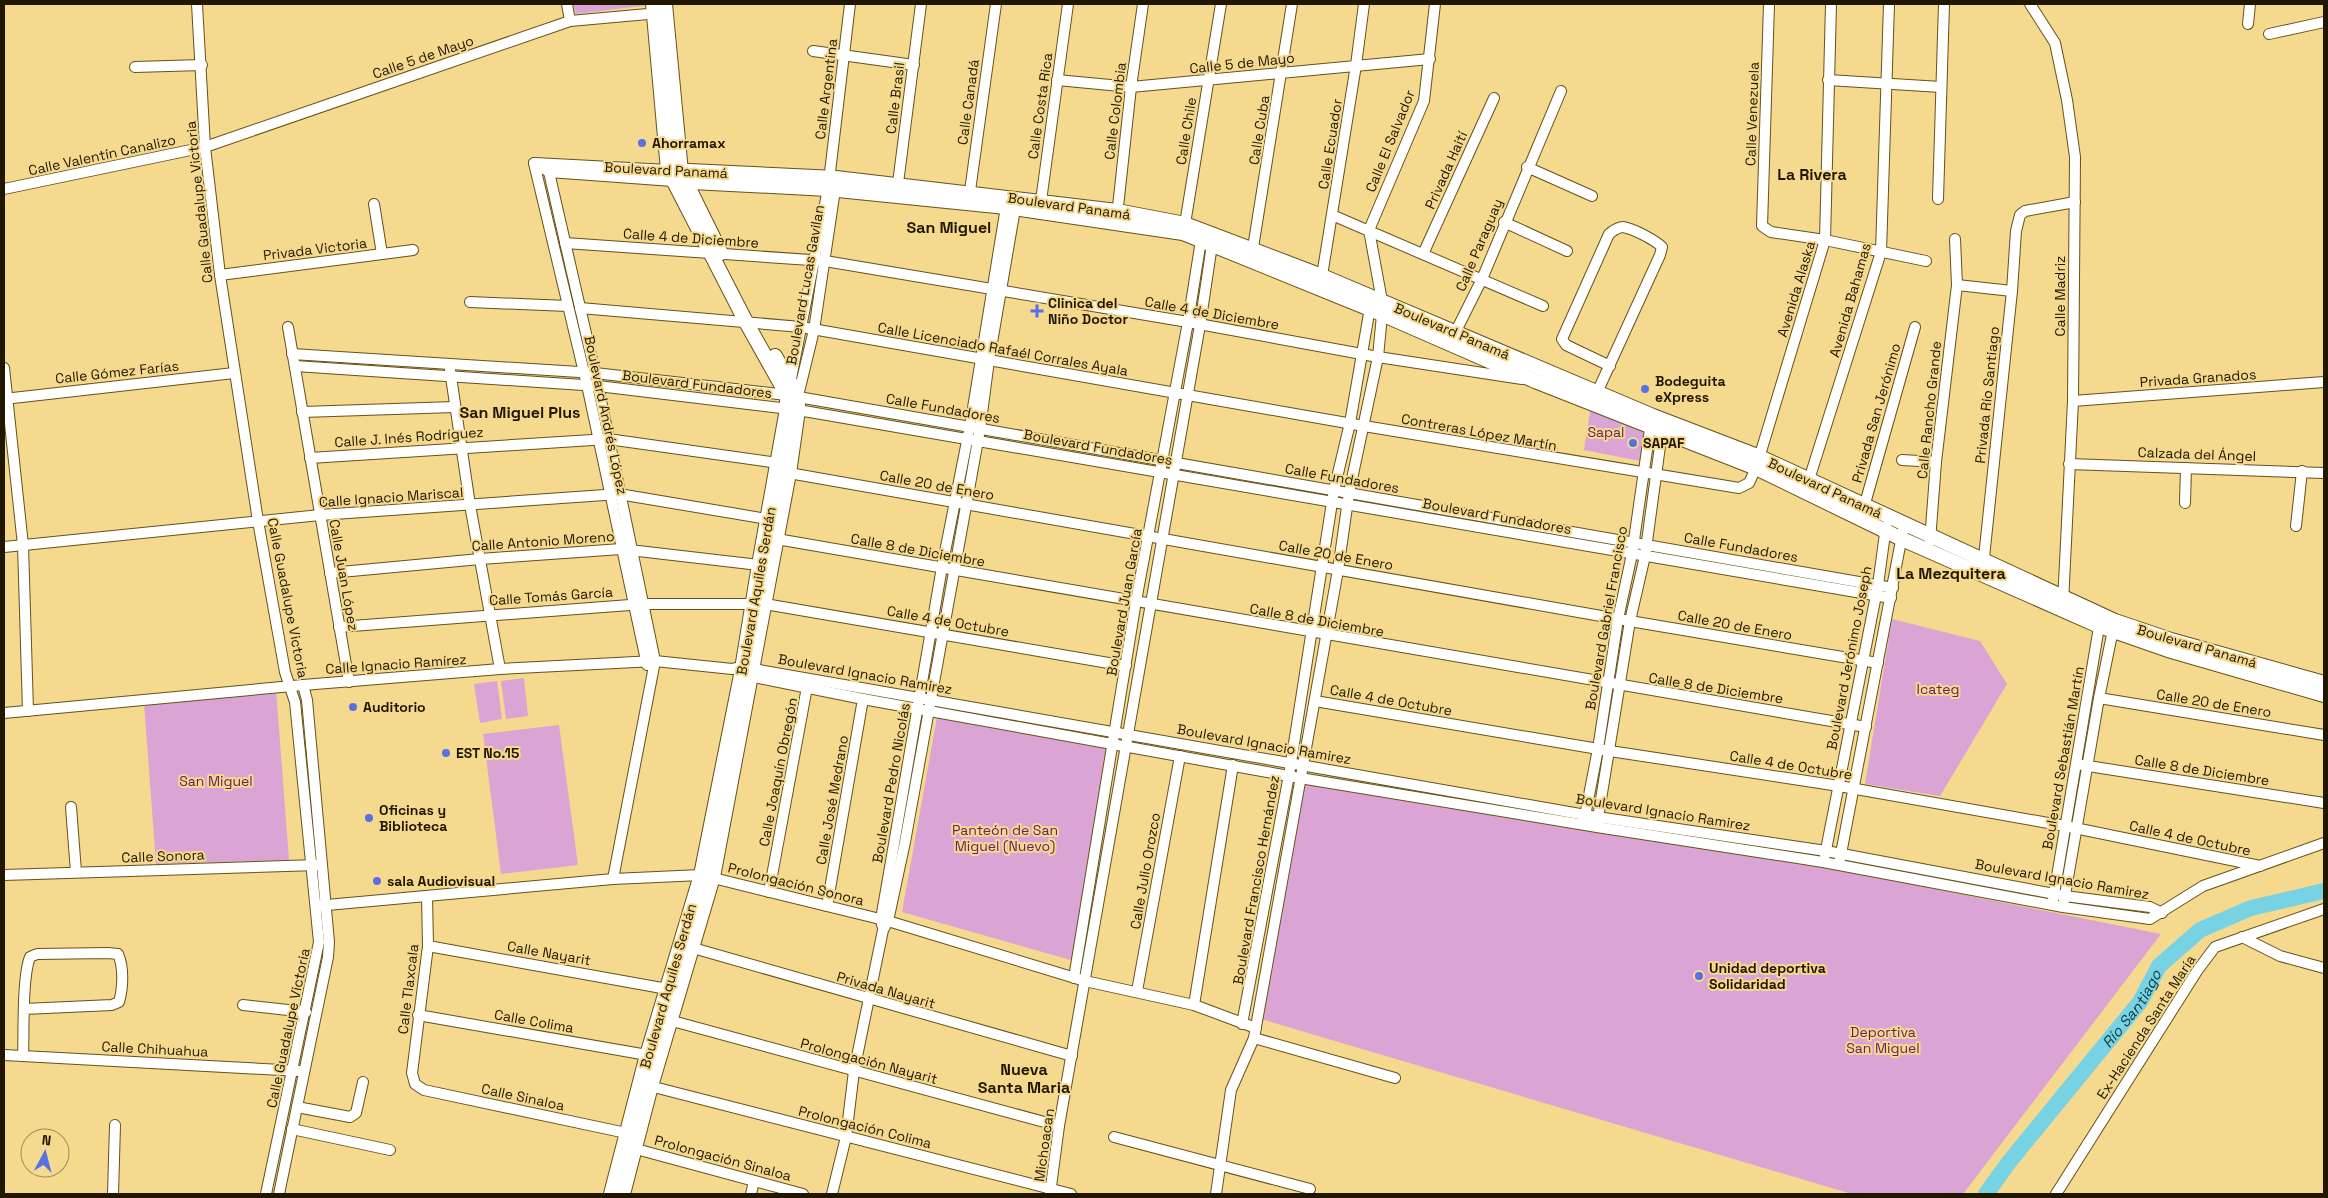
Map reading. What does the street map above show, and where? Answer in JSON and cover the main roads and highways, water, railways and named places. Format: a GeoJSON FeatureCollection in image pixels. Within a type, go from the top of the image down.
{"type":"FeatureCollection","features":[{"type":"Feature","properties":{"kind":"waterway","name":"Río Santiago"},"geometry":{"type":"LineString","coordinates":[[1986,1194],[2009,1162],[2140,1002],[2159,966],[2200,930],[2251,908],[2324,891]]}},
{"type":"Feature","properties":{"kind":"place","name":"Ahorramax"},"geometry":{"type":"Point","coordinates":[642,143]}},
{"type":"Feature","properties":{"kind":"place","name":"Clinica del Niño Doctor"},"geometry":{"type":"Point","coordinates":[1037,311]}},
{"type":"Feature","properties":{"kind":"place","name":"Bodeguita eXpress"},"geometry":{"type":"Point","coordinates":[1645,389]}},
{"type":"Feature","properties":{"kind":"place","name":"SAPAF"},"geometry":{"type":"Point","coordinates":[1633,443]}},
{"type":"Feature","properties":{"kind":"place","name":"Auditorio"},"geometry":{"type":"Point","coordinates":[353,707]}},
{"type":"Feature","properties":{"kind":"place","name":"EST No.15"},"geometry":{"type":"Point","coordinates":[446,753]}},
{"type":"Feature","properties":{"kind":"place","name":"Oficinas y Biblioteca"},"geometry":{"type":"Point","coordinates":[369,818]}},
{"type":"Feature","properties":{"kind":"place","name":"sala Audiovisual"},"geometry":{"type":"Point","coordinates":[377,881]}},
{"type":"Feature","properties":{"kind":"place","name":"Unidad deportiva Solidaridad"},"geometry":{"type":"Point","coordinates":[1699,976]}},
{"type":"Feature","properties":{"kind":"district","name":"La Rivera"},"geometry":{"type":"Point","coordinates":[1812,174]}},
{"type":"Feature","properties":{"kind":"district","name":"San Miguel"},"geometry":{"type":"Point","coordinates":[949,227]}},
{"type":"Feature","properties":{"kind":"district","name":"San Miguel Plus"},"geometry":{"type":"Point","coordinates":[520,412]}},
{"type":"Feature","properties":{"kind":"district","name":"La Mezquitera"},"geometry":{"type":"Point","coordinates":[1951,573]}},
{"type":"Feature","properties":{"kind":"district","name":"Nueva Santa Maria"},"geometry":{"type":"Point","coordinates":[1024,1078]}},
{"type":"Feature","properties":{"kind":"park label","name":"Sapal"},"geometry":{"type":"Point","coordinates":[1606,432]}},
{"type":"Feature","properties":{"kind":"park label","name":"Icateg"},"geometry":{"type":"Point","coordinates":[1938,689]}},
{"type":"Feature","properties":{"kind":"park label","name":"Panteón de San Miguel (Nuevo)"},"geometry":{"type":"Point","coordinates":[1005,838]}},
{"type":"Feature","properties":{"kind":"park label","name":"Deportiva San Miguel"},"geometry":{"type":"Point","coordinates":[1883,1040]}}]}
